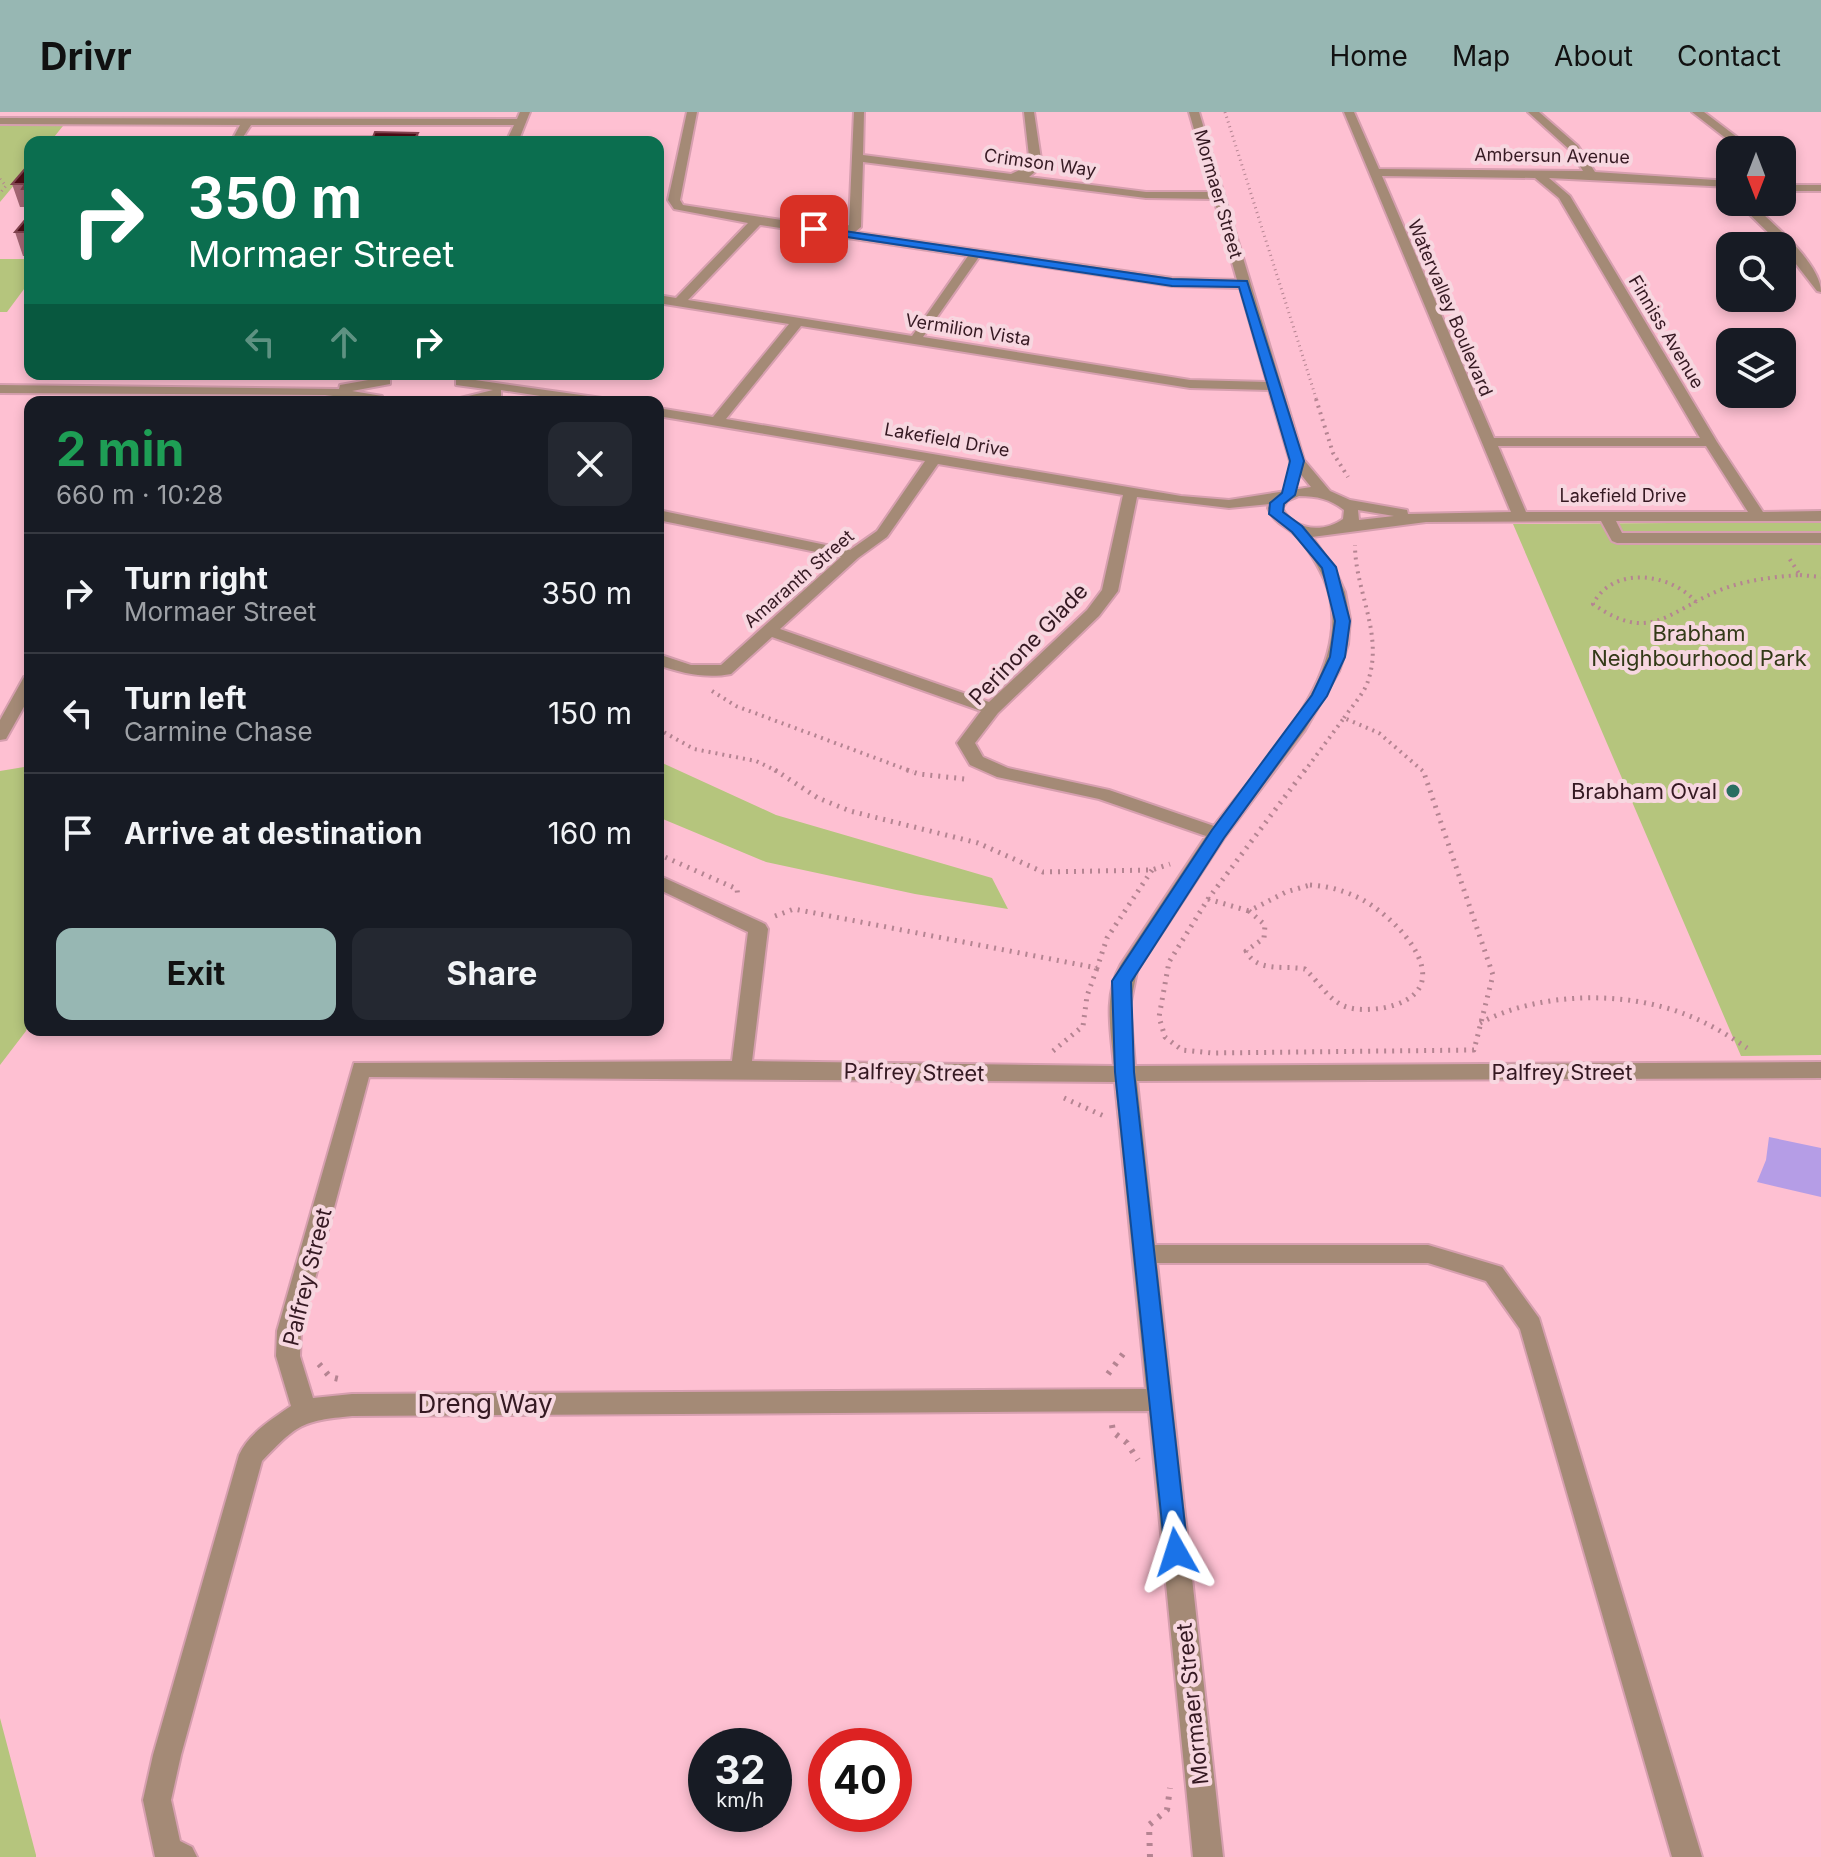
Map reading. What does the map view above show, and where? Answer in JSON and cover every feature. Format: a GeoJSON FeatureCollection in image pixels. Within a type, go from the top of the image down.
{"type":"FeatureCollection","features":[{"type":"Feature","properties":{"kind":"street"},"geometry":{"type":"LineString","coordinates":[[692,112],[674,200],[678,207],[690,211],[1172,282],[1243,284]]}},
{"type":"Feature","properties":{"kind":"street"},"geometry":{"type":"LineString","coordinates":[[842,233],[855,227],[859,112]]}},
{"type":"Feature","properties":{"kind":"street"},"geometry":{"type":"LineString","coordinates":[[1013,177],[1025,174],[1036,166],[1029,112]]}},
{"type":"Feature","properties":{"kind":"street","name":"Mormaer Street"},"geometry":{"type":"LineString","coordinates":[[1194,112],[1297,461],[1324,493]]}},
{"type":"Feature","properties":{"kind":"street","name":"Watervalley Boulevard"},"geometry":{"type":"LineString","coordinates":[[1349,112],[1520,516]]}},
{"type":"Feature","properties":{"kind":"street"},"geometry":{"type":"LineString","coordinates":[[1533,112],[1574,148],[1591,175]]}},
{"type":"Feature","properties":{"kind":"street"},"geometry":{"type":"LineString","coordinates":[[1697,112],[1729,136]]}},
{"type":"Feature","properties":{"kind":"street"},"geometry":{"type":"LineString","coordinates":[[11,118],[184,117],[247,122],[354,117],[421,131]]}},
{"type":"Feature","properties":{"kind":"street"},"geometry":{"type":"LineString","coordinates":[[328,136],[421,131],[523,117]]}},
{"type":"Feature","properties":{"kind":"street"},"geometry":{"type":"LineString","coordinates":[[515,136],[523,117]]}},
{"type":"Feature","properties":{"kind":"street"},"geometry":{"type":"LineString","coordinates":[[238,136],[247,122]]}},
{"type":"Feature","properties":{"kind":"street","name":"Crimson Way"},"geometry":{"type":"LineString","coordinates":[[857,158],[1146,195],[1219,196]]}},
{"type":"Feature","properties":{"kind":"street","name":"Ambersun Avenue"},"geometry":{"type":"LineString","coordinates":[[1373,172],[1536,173],[1716,183]]}},
{"type":"Feature","properties":{"kind":"street","name":"Finniss Avenue"},"geometry":{"type":"LineString","coordinates":[[1536,173],[1564,196],[1710,442],[1758,516]]}},
{"type":"Feature","properties":{"kind":"street"},"geometry":{"type":"LineString","coordinates":[[1796,188],[1821,188]]}},
{"type":"Feature","properties":{"kind":"street"},"geometry":{"type":"LineString","coordinates":[[1757,216],[1789,247],[1821,288]]}},
{"type":"Feature","properties":{"kind":"street"},"geometry":{"type":"LineString","coordinates":[[679,302],[758,220]]}},
{"type":"Feature","properties":{"kind":"street"},"geometry":{"type":"LineString","coordinates":[[915,340],[976,253]]}},
{"type":"Feature","properties":{"kind":"street","name":"Vermilion Vista"},"geometry":{"type":"LineString","coordinates":[[664,300],[1190,384],[1274,386]]}},
{"type":"Feature","properties":{"kind":"street"},"geometry":{"type":"LineString","coordinates":[[717,421],[798,321]]}},
{"type":"Feature","properties":{"kind":"street"},"geometry":{"type":"LineString","coordinates":[[107,389],[114,380]]}},
{"type":"Feature","properties":{"kind":"street"},"geometry":{"type":"LineString","coordinates":[[467,380],[568,396]]}},
{"type":"Feature","properties":{"kind":"street"},"geometry":{"type":"LineString","coordinates":[[0,389],[107,389],[194,395],[325,391],[385,381]]}},
{"type":"Feature","properties":{"kind":"street"},"geometry":{"type":"LineString","coordinates":[[378,396],[378,388],[385,381]]}},
{"type":"Feature","properties":{"kind":"street"},"geometry":{"type":"LineString","coordinates":[[481,396],[516,389]]}},
{"type":"Feature","properties":{"kind":"street"},"geometry":{"type":"LineString","coordinates":[[325,391],[354,396]]}},
{"type":"Feature","properties":{"kind":"street","name":"Lakefield Drive"},"geometry":{"type":"LineString","coordinates":[[664,413],[1131,492],[1229,504],[1280,520],[1297,529],[1319,532],[1336,544],[1426,517]]}},
{"type":"Feature","properties":{"kind":"street"},"geometry":{"type":"LineString","coordinates":[[1487,442],[1710,442]]}},
{"type":"Feature","properties":{"kind":"street","name":"Amaranth Street"},"geometry":{"type":"LineString","coordinates":[[664,661],[689,670],[725,670],[853,555],[882,534],[935,458]]}},
{"type":"Feature","properties":{"kind":"street"},"geometry":{"type":"LineString","coordinates":[[1280,520],[1275,508],[1285,496],[1297,461]]}},
{"type":"Feature","properties":{"kind":"street","name":"Lakefield Drive"},"geometry":{"type":"LineString","coordinates":[[1229,504],[1307,491],[1324,493],[1346,504],[1426,517],[1821,516]]}},
{"type":"Feature","properties":{"kind":"street","name":"Perinone Glade"},"geometry":{"type":"LineString","coordinates":[[1131,492],[1110,591],[1093,613],[992,709],[966,743],[976,761],[1003,773],[1103,794],[1218,834]]}},
{"type":"Feature","properties":{"kind":"street"},"geometry":{"type":"LineString","coordinates":[[1336,544],[1352,516],[1346,504]]}},
{"type":"Feature","properties":{"kind":"street"},"geometry":{"type":"LineString","coordinates":[[664,516],[853,555]]}},
{"type":"Feature","properties":{"kind":"street"},"geometry":{"type":"LineString","coordinates":[[1606,516],[1617,538],[1821,538]]}},
{"type":"Feature","properties":{"kind":"street","name":"Mormaer Street"},"geometry":{"type":"LineString","coordinates":[[1208,1857],[1125,1072],[1121,981],[1218,834],[1319,696],[1338,657],[1343,621],[1336,544],[1297,529]]}},
{"type":"Feature","properties":{"kind":"street"},"geometry":{"type":"LineString","coordinates":[[771,631],[992,709]]}},
{"type":"Feature","properties":{"kind":"street"},"geometry":{"type":"LineString","coordinates":[[0,735],[24,692]]}},
{"type":"Feature","properties":{"kind":"street"},"geometry":{"type":"LineString","coordinates":[[664,884],[758,929],[741,1069]]}},
{"type":"Feature","properties":{"kind":"street","name":"Palfrey Street"},"geometry":{"type":"LineString","coordinates":[[304,1410],[288,1356],[289,1331],[361,1069],[741,1069],[1053,1063],[1125,1072],[1821,1070]]}},
{"type":"Feature","properties":{"kind":"street"},"geometry":{"type":"LineString","coordinates":[[1145,1254],[1428,1254],[1494,1274],[1531,1325],[1687,1857]]}},
{"type":"Feature","properties":{"kind":"street","name":"Dreng Way"},"geometry":{"type":"LineString","coordinates":[[304,1410],[368,1405],[1102,1390],[1160,1400]]}},
{"type":"Feature","properties":{"kind":"street"},"geometry":{"type":"LineString","coordinates":[[182,1857],[167,1850],[157,1800],[167,1755],[251,1455],[277,1429],[304,1410]]}},
{"type":"Feature","properties":{"kind":"path"},"geometry":{"type":"LineString","coordinates":[[1225,112],[1333,453],[1348,477]]}},
{"type":"Feature","properties":{"kind":"path"},"geometry":{"type":"LineString","coordinates":[[0,179],[6,186],[0,193]]}},
{"type":"Feature","properties":{"kind":"path"},"geometry":{"type":"LineString","coordinates":[[1778,538],[1800,575]]}},
{"type":"Feature","properties":{"kind":"path"},"geometry":{"type":"LineString","coordinates":[[1344,718],[1379,733],[1423,770],[1493,975],[1488,999],[1477,1025],[1474,1050],[1212,1053],[1182,1050],[1165,1037],[1159,1017],[1169,962],[1208,899],[1368,682],[1372,652],[1371,617],[1355,566],[1354,546],[1360,540]]}},
{"type":"Feature","properties":{"kind":"path"},"geometry":{"type":"LineString","coordinates":[[1696,602],[1674,583],[1653,578],[1626,579],[1610,585],[1593,604],[1619,621],[1655,624],[1738,584],[1800,575],[1821,577]]}},
{"type":"Feature","properties":{"kind":"path"},"geometry":{"type":"LineString","coordinates":[[709,689],[736,706],[919,774],[974,780]]}},
{"type":"Feature","properties":{"kind":"path"},"geometry":{"type":"LineString","coordinates":[[664,732],[694,749],[756,761],[780,772],[818,798],[850,811],[978,843],[1043,872],[1152,870],[1173,863],[1175,853]]}},
{"type":"Feature","properties":{"kind":"path"},"geometry":{"type":"LineString","coordinates":[[664,857],[737,889],[739,904]]}},
{"type":"Feature","properties":{"kind":"path"},"geometry":{"type":"LineString","coordinates":[[1053,1063],[1083,1026],[1087,996],[1107,938],[1152,870]]}},
{"type":"Feature","properties":{"kind":"path"},"geometry":{"type":"LineString","coordinates":[[1208,899],[1249,911],[1260,918],[1266,932],[1264,938],[1246,951],[1250,960],[1261,966],[1305,969],[1340,1005],[1362,1010],[1383,1009],[1406,999],[1421,982],[1423,973],[1416,950],[1400,929],[1363,899],[1338,887],[1296,887],[1249,911]]}},
{"type":"Feature","properties":{"kind":"path"},"geometry":{"type":"LineString","coordinates":[[769,918],[794,909],[1097,968]]}},
{"type":"Feature","properties":{"kind":"path"},"geometry":{"type":"LineString","coordinates":[[1477,1025],[1492,1015],[1540,1001],[1615,1001],[1676,1011],[1728,1035],[1758,1056]]}},
{"type":"Feature","properties":{"kind":"path"},"geometry":{"type":"LineString","coordinates":[[1042,1054],[1053,1063],[1058,1095],[1106,1117],[1107,1133]]}},
{"type":"Feature","properties":{"kind":"path"},"geometry":{"type":"LineString","coordinates":[[1127,1347],[1108,1374],[1102,1390],[1113,1432],[1127,1443],[1140,1463]]}},
{"type":"Feature","properties":{"kind":"path"},"geometry":{"type":"LineString","coordinates":[[312,1356],[330,1377],[344,1380]]}},
{"type":"Feature","properties":{"kind":"path"},"geometry":{"type":"LineString","coordinates":[[1102,1390],[1108,1374]]}},
{"type":"Feature","properties":{"kind":"path"},"geometry":{"type":"LineString","coordinates":[[1150,1857],[1149,1825],[1167,1810],[1171,1783]]}},
{"type":"Feature","properties":{"kind":"green space"},"geometry":{"type":"Polygon","coordinates":[[[0,121],[67,121],[55,136],[24,136],[24,173],[0,202],[0,121]]]}},
{"type":"Feature","properties":{"kind":"green space"},"geometry":{"type":"Polygon","coordinates":[[[0,259],[24,259],[24,289],[7,312],[0,312],[0,259]]]}},
{"type":"Feature","properties":{"kind":"green space","name":"Brabham Neighbourhood Park"},"geometry":{"type":"Polygon","coordinates":[[[1821,522],[1821,1055],[1741,1056],[1513,524],[1821,522]]]}},
{"type":"Feature","properties":{"kind":"green space"},"geometry":{"type":"Polygon","coordinates":[[[664,764],[776,815],[992,878],[1008,909],[915,894],[766,862],[664,820],[664,764]]]}},
{"type":"Feature","properties":{"kind":"green space"},"geometry":{"type":"Polygon","coordinates":[[[24,767],[24,1034],[0,1065],[0,771],[24,767]]]}},
{"type":"Feature","properties":{"kind":"green space"},"geometry":{"type":"Polygon","coordinates":[[[0,1718],[36,1855],[36,1857],[0,1857],[0,1718]]]}},
{"type":"Feature","properties":{"kind":"shaded area"},"geometry":{"type":"Polygon","coordinates":[[[1769,1137],[1821,1148],[1821,1197],[1757,1182],[1766,1160],[1769,1137]]]}},
{"type":"Feature","properties":{"kind":"building"},"geometry":{"type":"Polygon","coordinates":[[[375,132],[418,133],[416,136],[373,136],[375,132]]]}},
{"type":"Feature","properties":{"kind":"building"},"geometry":{"type":"Polygon","coordinates":[[[24,170],[24,184],[12,184],[24,170]]]}},
{"type":"Feature","properties":{"kind":"building"},"geometry":{"type":"Polygon","coordinates":[[[24,221],[24,232],[15,232],[24,221]]]}},
{"type":"Feature","properties":{"kind":"place","name":"Brabham Oval"},"geometry":{"type":"Point","coordinates":[1733,791]}},
{"type":"Feature","properties":{"kind":"route"},"geometry":{"type":"LineString","coordinates":[[814,229],[1172,282],[1243,284],[1297,461],[1288,495],[1277,503],[1276,514],[1287,525],[1297,529],[1329,567],[1343,621],[1338,657],[1319,696],[1218,834],[1121,981],[1125,1072],[1176,1552]]}}]}
